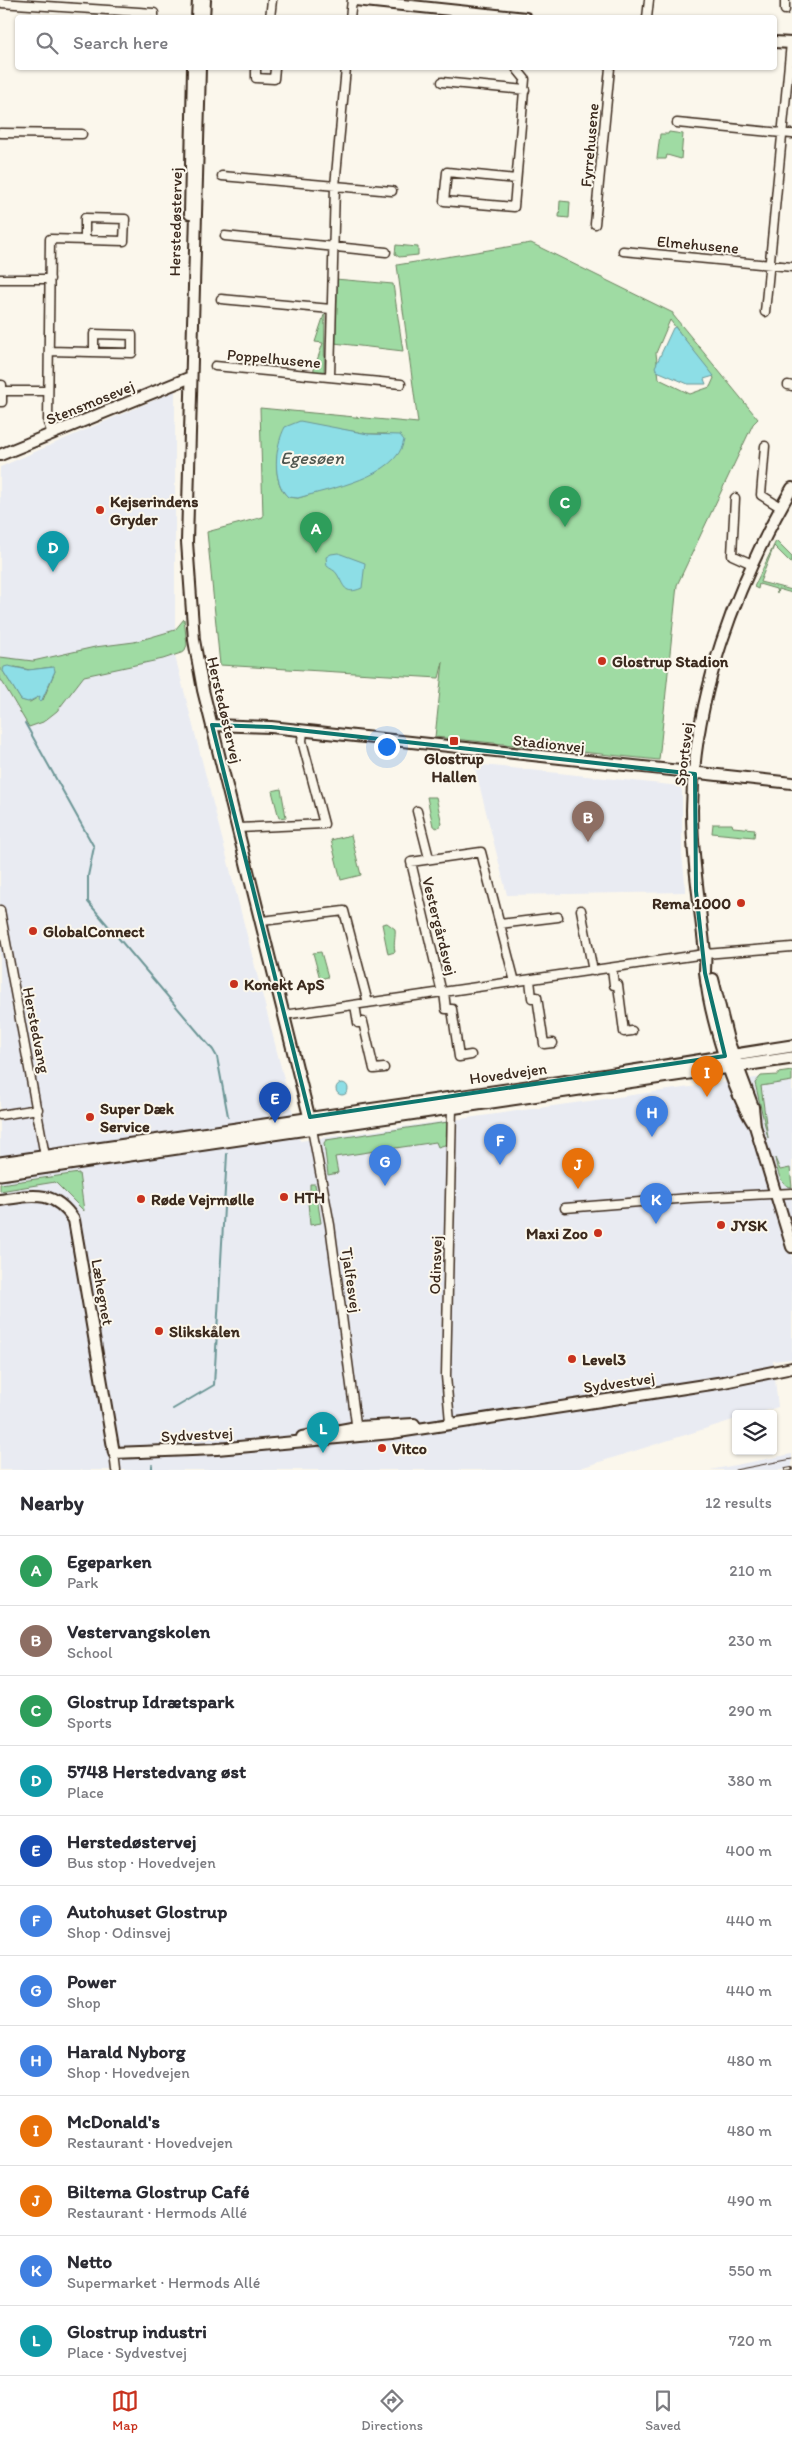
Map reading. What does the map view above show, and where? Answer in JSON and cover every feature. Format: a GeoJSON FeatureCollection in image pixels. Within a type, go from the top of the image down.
{"type":"FeatureCollection","features":[{"type":"Feature","properties":{"kind":"main road","name":"Hovedvejen"},"geometry":{"type":"LineString","coordinates":[[228,1135],[792,1046]]}},
{"type":"Feature","properties":{"kind":"main road","name":"Hovedvejen"},"geometry":{"type":"LineString","coordinates":[[311,1123],[452,1108],[792,1058]]}},
{"type":"Feature","properties":{"kind":"main road"},"geometry":{"type":"LineString","coordinates":[[0,1163],[228,1135]]}},
{"type":"Feature","properties":{"kind":"main road"},"geometry":{"type":"LineString","coordinates":[[0,1174],[228,1135]]}},
{"type":"Feature","properties":{"kind":"street"},"geometry":{"type":"LineString","coordinates":[[197,15],[198,0]]}},
{"type":"Feature","properties":{"kind":"street"},"geometry":{"type":"LineString","coordinates":[[204,15],[205,0]]}},
{"type":"Feature","properties":{"kind":"street"},"geometry":{"type":"LineString","coordinates":[[270,15],[272,0]]}},
{"type":"Feature","properties":{"kind":"street"},"geometry":{"type":"LineString","coordinates":[[647,15],[649,0]]}},
{"type":"Feature","properties":{"kind":"street"},"geometry":{"type":"LineString","coordinates":[[784,10],[786,0]]}},
{"type":"Feature","properties":{"kind":"street"},"geometry":{"type":"LineString","coordinates":[[351,15],[353,2],[399,2],[484,15]]}},
{"type":"Feature","properties":{"kind":"street"},"geometry":{"type":"LineString","coordinates":[[0,3],[154,13],[154,15]]}},
{"type":"Feature","properties":{"kind":"street"},"geometry":{"type":"LineString","coordinates":[[765,312],[792,43],[777,42]]}},
{"type":"Feature","properties":{"kind":"street","name":"Herstedøstervej"},"geometry":{"type":"LineString","coordinates":[[191,377],[188,356],[193,70]]}},
{"type":"Feature","properties":{"kind":"street","name":"Herstedøstervej"},"geometry":{"type":"LineString","coordinates":[[200,70],[194,359],[191,377],[188,575],[194,640],[212,725],[311,1123]]}},
{"type":"Feature","properties":{"kind":"street"},"geometry":{"type":"LineString","coordinates":[[256,70],[256,78],[274,79],[275,70]]}},
{"type":"Feature","properties":{"kind":"street","name":"Poppelhusene"},"geometry":{"type":"LineString","coordinates":[[330,377],[335,186],[346,70]]}},
{"type":"Feature","properties":{"kind":"street"},"geometry":{"type":"LineString","coordinates":[[516,179],[447,172],[444,201],[514,208],[525,90],[525,79],[518,70]]}},
{"type":"Feature","properties":{"kind":"street","name":"Fyrrehusene"},"geometry":{"type":"LineString","coordinates":[[595,224],[610,70]]}},
{"type":"Feature","properties":{"kind":"street"},"geometry":{"type":"LineString","coordinates":[[442,82],[525,90]]}},
{"type":"Feature","properties":{"kind":"street"},"geometry":{"type":"LineString","coordinates":[[678,123],[792,134]]}},
{"type":"Feature","properties":{"kind":"street"},"geometry":{"type":"LineString","coordinates":[[0,132],[82,134]]}},
{"type":"Feature","properties":{"kind":"street"},"geometry":{"type":"LineString","coordinates":[[222,176],[392,191]]}},
{"type":"Feature","properties":{"kind":"street"},"geometry":{"type":"LineString","coordinates":[[52,433],[48,422],[50,239],[85,240],[124,241],[124,218],[85,218],[85,240]]}},
{"type":"Feature","properties":{"kind":"street"},"geometry":{"type":"LineString","coordinates":[[226,236],[386,252]]}},
{"type":"Feature","properties":{"kind":"street","name":"Elmehusene"},"geometry":{"type":"LineString","coordinates":[[623,251],[792,267]]}},
{"type":"Feature","properties":{"kind":"street"},"geometry":{"type":"LineString","coordinates":[[0,279],[50,279]]}},
{"type":"Feature","properties":{"kind":"street"},"geometry":{"type":"LineString","coordinates":[[221,300],[331,310]]}},
{"type":"Feature","properties":{"kind":"street"},"geometry":{"type":"LineString","coordinates":[[49,351],[132,353],[132,334],[94,334],[94,352]]}},
{"type":"Feature","properties":{"kind":"street","name":"Poppelhusene"},"geometry":{"type":"LineString","coordinates":[[215,366],[402,384]]}},
{"type":"Feature","properties":{"kind":"street","name":"Stensmosevej"},"geometry":{"type":"LineString","coordinates":[[0,455],[191,377]]}},
{"type":"Feature","properties":{"kind":"street"},"geometry":{"type":"LineString","coordinates":[[0,402],[2,402],[1,388],[48,391]]}},
{"type":"Feature","properties":{"kind":"street"},"geometry":{"type":"LineString","coordinates":[[765,446],[761,495],[780,508]]}},
{"type":"Feature","properties":{"kind":"street","name":"Sportsvej"},"geometry":{"type":"LineString","coordinates":[[792,488],[780,508],[741,588],[717,659],[702,718],[692,809],[696,891],[705,954],[743,1109],[755,1126],[792,1247]]}},
{"type":"Feature","properties":{"kind":"street"},"geometry":{"type":"LineString","coordinates":[[735,498],[732,555],[752,564]]}},
{"type":"Feature","properties":{"kind":"street","name":"Stadionvej"},"geometry":{"type":"LineString","coordinates":[[212,725],[271,727],[792,784]]}},
{"type":"Feature","properties":{"kind":"street"},"geometry":{"type":"LineString","coordinates":[[238,828],[324,824],[302,741],[303,731]]}},
{"type":"Feature","properties":{"kind":"street"},"geometry":{"type":"LineString","coordinates":[[417,811],[429,858]]}},
{"type":"Feature","properties":{"kind":"street","name":"Vestergårdsvej"},"geometry":{"type":"LineString","coordinates":[[471,1055],[459,1057],[452,1008],[446,1009],[410,862],[481,852],[515,982]]}},
{"type":"Feature","properties":{"kind":"street","name":"Herstedvang"},"geometry":{"type":"LineString","coordinates":[[0,910],[38,1109],[45,1156]]}},
{"type":"Feature","properties":{"kind":"street"},"geometry":{"type":"LineString","coordinates":[[581,910],[593,971]]}},
{"type":"Feature","properties":{"kind":"street"},"geometry":{"type":"LineString","coordinates":[[262,921],[344,911],[368,1003]]}},
{"type":"Feature","properties":{"kind":"street"},"geometry":{"type":"LineString","coordinates":[[500,924],[558,916]]}},
{"type":"Feature","properties":{"kind":"street","name":"Vestergårdsvej"},"geometry":{"type":"LineString","coordinates":[[284,1015],[705,954],[792,947]]}},
{"type":"Feature","properties":{"kind":"street"},"geometry":{"type":"LineString","coordinates":[[612,968],[614,986],[618,985],[624,1032],[632,1031]]}},
{"type":"Feature","properties":{"kind":"street"},"geometry":{"type":"LineString","coordinates":[[530,980],[532,998],[537,997],[544,1044],[552,1043]]}},
{"type":"Feature","properties":{"kind":"street"},"geometry":{"type":"LineString","coordinates":[[355,1005],[358,1023],[362,1022],[374,1069],[384,1068]]}},
{"type":"Feature","properties":{"kind":"street","name":"Odinsvej"},"geometry":{"type":"LineString","coordinates":[[450,1422],[446,1376],[452,1108]]}},
{"type":"Feature","properties":{"kind":"street"},"geometry":{"type":"LineString","coordinates":[[0,1115],[38,1109]]}},
{"type":"Feature","properties":{"kind":"street","name":"Tjalfesvej"},"geometry":{"type":"LineString","coordinates":[[311,1123],[330,1225],[357,1432]]}},
{"type":"Feature","properties":{"kind":"street"},"geometry":{"type":"LineString","coordinates":[[565,1208],[792,1193]]}},
{"type":"Feature","properties":{"kind":"street","name":"Læhegnet"},"geometry":{"type":"LineString","coordinates":[[0,1200],[47,1196],[66,1208],[74,1220],[114,1453]]}},
{"type":"Feature","properties":{"kind":"street","name":"Sydvestvej"},"geometry":{"type":"LineString","coordinates":[[114,1453],[217,1449],[282,1442],[316,1433],[357,1432],[450,1422],[690,1387],[792,1368]]}},
{"type":"Feature","properties":{"kind":"street"},"geometry":{"type":"LineString","coordinates":[[114,1453],[116,1470]]}},
{"type":"Feature","properties":{"kind":"highlighted area"},"geometry":{"type":"Polygon","coordinates":[[[212,725],[271,727],[695,774],[696,891],[705,973],[725,1056],[310,1117],[212,725]]]}},
{"type":"Feature","properties":{"kind":"shaded area"},"geometry":{"type":"Polygon","coordinates":[[[175,391],[175,656],[300,1141],[792,1073],[792,1359],[773,1361],[778,1407],[768,1410],[732,1410],[732,1420],[574,1470],[0,1470],[0,467],[175,391]]]}},
{"type":"Feature","properties":{"kind":"shaded area"},"geometry":{"type":"Polygon","coordinates":[[[474,764],[680,786],[682,791],[682,854],[686,892],[507,895],[474,764]]]}},
{"type":"Feature","properties":{"kind":"shaded area"},"geometry":{"type":"Polygon","coordinates":[[[792,1454],[792,1470],[710,1470],[792,1454]]]}},
{"type":"Feature","properties":{"kind":"green space"},"geometry":{"type":"Polygon","coordinates":[[[669,132],[683,134],[681,159],[667,155],[666,159],[657,159],[660,134],[668,134],[669,132]]]}},
{"type":"Feature","properties":{"kind":"green space"},"geometry":{"type":"Polygon","coordinates":[[[560,201],[570,202],[569,218],[559,217],[560,201]]]}},
{"type":"Feature","properties":{"kind":"green space"},"geometry":{"type":"Polygon","coordinates":[[[531,243],[673,313],[758,419],[753,424],[677,585],[659,760],[435,737],[443,662],[439,678],[220,665],[207,532],[263,517],[260,408],[418,423],[397,265],[531,243]],[[670,320],[656,353],[659,379],[690,394],[710,387],[714,378],[670,320]],[[311,424],[278,449],[277,468],[279,481],[288,497],[298,498],[345,484],[387,434],[368,434],[311,424]]]}},
{"type":"Feature","properties":{"kind":"green space"},"geometry":{"type":"Polygon","coordinates":[[[396,245],[418,247],[418,255],[399,257],[395,254],[396,245]]]}},
{"type":"Feature","properties":{"kind":"green space"},"geometry":{"type":"Polygon","coordinates":[[[335,279],[393,284],[403,351],[334,343],[335,279]]]}},
{"type":"Feature","properties":{"kind":"green space"},"geometry":{"type":"Polygon","coordinates":[[[324,315],[324,373],[313,372],[323,343],[315,342],[324,315]]]}},
{"type":"Feature","properties":{"kind":"green space"},"geometry":{"type":"Polygon","coordinates":[[[776,541],[792,557],[792,564],[774,546],[760,582],[792,590],[792,593],[778,589],[777,594],[776,589],[759,584],[758,589],[754,587],[776,541]]]}},
{"type":"Feature","properties":{"kind":"green space"},"geometry":{"type":"Polygon","coordinates":[[[184,619],[187,645],[184,652],[163,659],[84,676],[57,711],[43,722],[29,727],[0,678],[0,657],[33,661],[95,647],[134,642],[175,630],[184,619]],[[15,667],[3,671],[21,700],[30,702],[40,696],[43,700],[55,671],[52,667],[30,670],[15,667]]]}},
{"type":"Feature","properties":{"kind":"green space"},"geometry":{"type":"Polygon","coordinates":[[[281,789],[286,817],[279,818],[272,791],[281,789]]]}},
{"type":"Feature","properties":{"kind":"green space"},"geometry":{"type":"Polygon","coordinates":[[[427,797],[436,797],[442,824],[437,828],[433,826],[427,797]]]}},
{"type":"Feature","properties":{"kind":"green space"},"geometry":{"type":"Polygon","coordinates":[[[713,824],[732,824],[733,827],[755,829],[754,837],[712,833],[713,824]]]}},
{"type":"Feature","properties":{"kind":"green space"},"geometry":{"type":"Polygon","coordinates":[[[351,835],[361,875],[341,880],[331,840],[351,835]]]}},
{"type":"Feature","properties":{"kind":"green space"},"geometry":{"type":"Polygon","coordinates":[[[387,923],[395,929],[395,952],[388,954],[382,924],[387,923]]]}},
{"type":"Feature","properties":{"kind":"green space"},"geometry":{"type":"Polygon","coordinates":[[[321,952],[328,977],[320,979],[313,953],[321,952]]]}},
{"type":"Feature","properties":{"kind":"green space"},"geometry":{"type":"Polygon","coordinates":[[[792,1071],[792,1081],[761,1086],[768,1138],[755,1083],[761,1076],[778,1075],[778,1073],[792,1071]]]}},
{"type":"Feature","properties":{"kind":"green space"},"geometry":{"type":"Polygon","coordinates":[[[448,1122],[448,1144],[438,1147],[436,1142],[335,1157],[338,1173],[328,1175],[324,1143],[326,1140],[448,1122]]]}},
{"type":"Feature","properties":{"kind":"green space"},"geometry":{"type":"Polygon","coordinates":[[[775,1158],[780,1170],[790,1168],[792,1187],[781,1180],[775,1158]]]}},
{"type":"Feature","properties":{"kind":"green space"},"geometry":{"type":"Polygon","coordinates":[[[79,1173],[84,1211],[55,1182],[0,1191],[0,1184],[79,1173]]]}},
{"type":"Feature","properties":{"kind":"green space"},"geometry":{"type":"Polygon","coordinates":[[[310,1184],[315,1184],[321,1223],[310,1225],[307,1191],[310,1191],[310,1184]]]}},
{"type":"Feature","properties":{"kind":"water"},"geometry":{"type":"Polygon","coordinates":[[[675,327],[714,376],[704,379],[706,384],[688,384],[657,371],[655,367],[675,327]]]}},
{"type":"Feature","properties":{"kind":"water","name":"Egesøen"},"geometry":{"type":"Polygon","coordinates":[[[300,421],[368,434],[400,435],[404,440],[399,453],[389,463],[360,480],[298,498],[288,497],[279,482],[276,463],[277,453],[285,427],[300,421]]]}},
{"type":"Feature","properties":{"kind":"water"},"geometry":{"type":"Polygon","coordinates":[[[338,553],[365,563],[362,588],[348,590],[336,573],[327,566],[326,557],[338,553]]]}},
{"type":"Feature","properties":{"kind":"water"},"geometry":{"type":"Polygon","coordinates":[[[4,667],[28,670],[54,667],[55,671],[41,702],[39,701],[40,696],[28,702],[21,700],[3,671],[4,667]]]}},
{"type":"Feature","properties":{"kind":"water"},"geometry":{"type":"Polygon","coordinates":[[[342,1083],[348,1089],[342,1095],[336,1089],[342,1083]]]}},
{"type":"Feature","properties":{"kind":"waterway"},"geometry":{"type":"LineString","coordinates":[[25,723],[94,847],[88,876],[88,902],[213,1050],[217,1057],[228,1116]]}},
{"type":"Feature","properties":{"kind":"waterway"},"geometry":{"type":"LineString","coordinates":[[173,1409],[214,1385],[227,1154]]}},
{"type":"Feature","properties":{"kind":"waterway"},"geometry":{"type":"LineString","coordinates":[[152,1465],[152,1470]]}},
{"type":"Feature","properties":{"kind":"tram line"},"geometry":{"type":"LineString","coordinates":[[735,1470],[792,1459]]}},
{"type":"Feature","properties":{"kind":"railway"},"geometry":{"type":"LineString","coordinates":[[786,1470],[792,1469]]}},
{"type":"Feature","properties":{"kind":"place","name":"Kejserindens Gryder"},"geometry":{"type":"Point","coordinates":[100,510]}},
{"type":"Feature","properties":{"kind":"place","name":"Glostrup Idrætspark"},"geometry":{"type":"Point","coordinates":[565,527]}},
{"type":"Feature","properties":{"kind":"place","name":"Egeparken"},"geometry":{"type":"Point","coordinates":[316,553]}},
{"type":"Feature","properties":{"kind":"place","name":"5748 Herstedvang øst"},"geometry":{"type":"Point","coordinates":[53,572]}},
{"type":"Feature","properties":{"kind":"place","name":"Glostrup Stadion"},"geometry":{"type":"Point","coordinates":[602,661]}},
{"type":"Feature","properties":{"kind":"place","name":"Glostrup Hallen"},"geometry":{"type":"Point","coordinates":[454,741]}},
{"type":"Feature","properties":{"kind":"place","name":"Vestervangskolen"},"geometry":{"type":"Point","coordinates":[588,842]}},
{"type":"Feature","properties":{"kind":"place","name":"Rema 1000"},"geometry":{"type":"Point","coordinates":[741,903]}},
{"type":"Feature","properties":{"kind":"place","name":"GlobalConnect"},"geometry":{"type":"Point","coordinates":[33,931]}},
{"type":"Feature","properties":{"kind":"place","name":"Konekt ApS"},"geometry":{"type":"Point","coordinates":[234,984]}},
{"type":"Feature","properties":{"kind":"place","name":"McDonald's"},"geometry":{"type":"Point","coordinates":[707,1097]}},
{"type":"Feature","properties":{"kind":"place","name":"Super Dæk Service"},"geometry":{"type":"Point","coordinates":[90,1117]}},
{"type":"Feature","properties":{"kind":"place","name":"Herstedøstervej"},"geometry":{"type":"Point","coordinates":[275,1123]}},
{"type":"Feature","properties":{"kind":"place","name":"Harald Nyborg"},"geometry":{"type":"Point","coordinates":[652,1137]}},
{"type":"Feature","properties":{"kind":"place","name":"Autohuset Glostrup"},"geometry":{"type":"Point","coordinates":[500,1165]}},
{"type":"Feature","properties":{"kind":"place","name":"Power"},"geometry":{"type":"Point","coordinates":[385,1186]}},
{"type":"Feature","properties":{"kind":"place","name":"Biltema Glostrup Café"},"geometry":{"type":"Point","coordinates":[578,1189]}},
{"type":"Feature","properties":{"kind":"place","name":"HTH"},"geometry":{"type":"Point","coordinates":[284,1197]}},
{"type":"Feature","properties":{"kind":"place","name":"Røde Vejrmølle"},"geometry":{"type":"Point","coordinates":[141,1199]}},
{"type":"Feature","properties":{"kind":"place","name":"Netto"},"geometry":{"type":"Point","coordinates":[656,1224]}},
{"type":"Feature","properties":{"kind":"place","name":"JYSK"},"geometry":{"type":"Point","coordinates":[721,1225]}},
{"type":"Feature","properties":{"kind":"place","name":"Maxi Zoo"},"geometry":{"type":"Point","coordinates":[598,1233]}},
{"type":"Feature","properties":{"kind":"place","name":"Slikskålen"},"geometry":{"type":"Point","coordinates":[159,1331]}},
{"type":"Feature","properties":{"kind":"place","name":"Level3"},"geometry":{"type":"Point","coordinates":[572,1359]}},
{"type":"Feature","properties":{"kind":"place","name":"Vitco"},"geometry":{"type":"Point","coordinates":[382,1448]}},
{"type":"Feature","properties":{"kind":"place","name":"Glostrup industri"},"geometry":{"type":"Point","coordinates":[323,1453]}}]}
